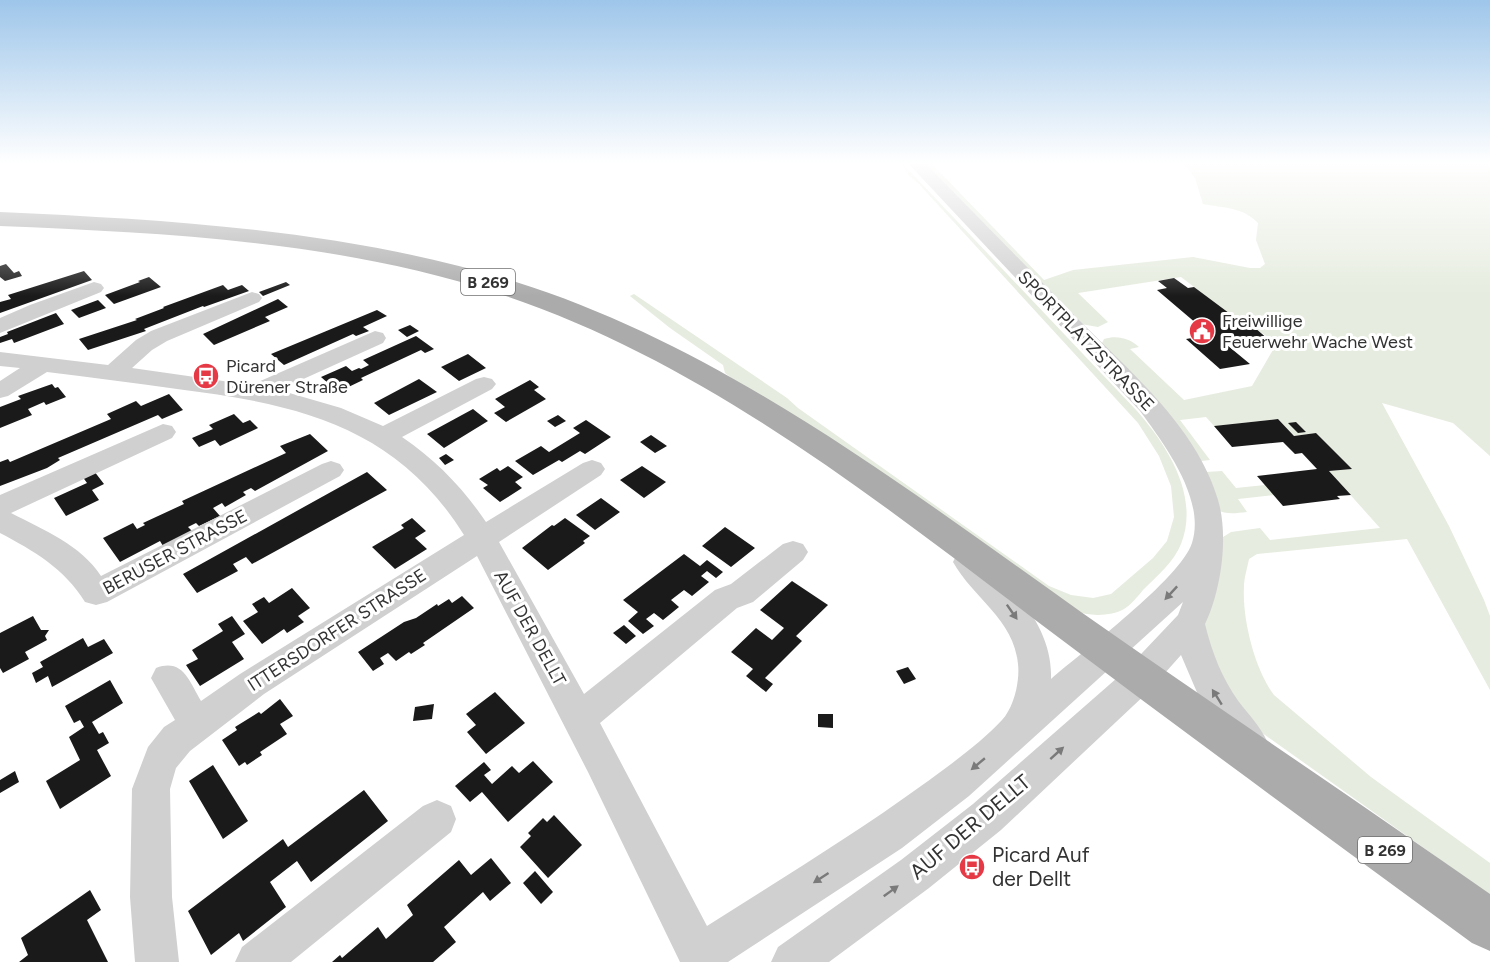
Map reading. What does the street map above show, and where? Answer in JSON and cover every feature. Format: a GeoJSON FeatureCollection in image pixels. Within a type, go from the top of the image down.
{"type":"FeatureCollection","features":[{"type":"Feature","properties":{"kind":"main road","name":"B 269"},"geometry":{"type":"LineString","coordinates":[[0,219],[100,223],[256,234],[393,256],[513,289],[608,327],[705,375],[819,447],[929,523],[1140,679],[1280,775],[1490,925]]}},
{"type":"Feature","properties":{"kind":"street","name":"SPORTPLATZSTRASSE"},"geometry":{"type":"LineString","coordinates":[[958,207],[1149,406],[1185,454],[1204,499],[1208,523],[1204,582],[1198,606],[1189,624],[1140,679]]}},
{"type":"Feature","properties":{"kind":"street"},"geometry":{"type":"LineString","coordinates":[[0,326],[37,309],[94,288]]}},
{"type":"Feature","properties":{"kind":"street"},"geometry":{"type":"LineString","coordinates":[[113,373],[144,345],[159,336],[252,298]]}},
{"type":"Feature","properties":{"kind":"street"},"geometry":{"type":"LineString","coordinates":[[253,393],[375,338]]}},
{"type":"Feature","properties":{"kind":"street","name":"AUF DER DELLT"},"geometry":{"type":"LineString","coordinates":[[0,358],[253,393],[324,410],[383,436],[434,477],[458,503],[481,539],[580,718],[701,959],[888,834],[956,783],[1104,653]]}},
{"type":"Feature","properties":{"kind":"street"},"geometry":{"type":"LineString","coordinates":[[0,391],[43,364]]}},
{"type":"Feature","properties":{"kind":"street"},"geometry":{"type":"LineString","coordinates":[[383,436],[484,384]]}},
{"type":"Feature","properties":{"kind":"street"},"geometry":{"type":"LineString","coordinates":[[0,507],[163,432]]}},
{"type":"Feature","properties":{"kind":"street"},"geometry":{"type":"LineString","coordinates":[[481,539],[592,469]]}},
{"type":"Feature","properties":{"kind":"street","name":"BERUSER STRASSE"},"geometry":{"type":"LineString","coordinates":[[0,520],[72,561],[86,575],[96,593],[331,470]]}},
{"type":"Feature","properties":{"kind":"street","name":"AUF DER DELLT"},"geometry":{"type":"LineString","coordinates":[[929,523],[994,589],[1027,636],[1035,664],[1035,682],[1016,731]]}},
{"type":"Feature","properties":{"kind":"street","name":"ITTERSDORFER STRASSE"},"geometry":{"type":"LineString","coordinates":[[157,962],[151,897],[151,789],[161,759],[177,739],[196,723],[252,684],[481,539]]}},
{"type":"Feature","properties":{"kind":"street","name":"SPORTPLATZSTRASSE"},"geometry":{"type":"LineString","coordinates":[[1104,653],[1173,593],[1198,560],[1205,546]]}},
{"type":"Feature","properties":{"kind":"street"},"geometry":{"type":"LineString","coordinates":[[580,718],[726,599],[742,593],[793,552]]}},
{"type":"Feature","properties":{"kind":"street"},"geometry":{"type":"LineString","coordinates":[[1189,624],[1203,673],[1219,701],[1240,730],[1280,775]]}},
{"type":"Feature","properties":{"kind":"street"},"geometry":{"type":"LineString","coordinates":[[168,678],[196,723]]}},
{"type":"Feature","properties":{"kind":"street","name":"AUF DER DELLT"},"geometry":{"type":"LineString","coordinates":[[793,962],[915,874],[987,817],[1140,679]]}},
{"type":"Feature","properties":{"kind":"street"},"geometry":{"type":"LineString","coordinates":[[257,962],[437,819]]}},
{"type":"Feature","properties":{"kind":"shaded area"},"geometry":{"type":"Polygon","coordinates":[[[940,207],[944,207],[1137,411],[1169,455],[1183,490],[1186,526],[1181,544],[1165,569],[1132,603],[1118,612],[1099,615],[1074,611],[743,387],[725,373],[723,365],[670,328],[630,296],[634,294],[787,398],[1049,586],[1071,595],[1093,598],[1111,594],[1153,558],[1167,541],[1174,517],[1171,486],[1159,456],[1138,423],[940,207]]]}},
{"type":"Feature","properties":{"kind":"shaded area"},"geometry":{"type":"Polygon","coordinates":[[[963,207],[973,207],[1044,280],[1073,270],[1193,257],[1260,268],[1265,264],[1256,240],[1258,223],[1240,211],[1220,207],[1490,207],[1490,456],[1453,423],[1382,403],[1449,526],[1484,600],[1490,616],[1490,690],[1407,539],[1257,554],[1249,559],[1244,580],[1244,600],[1251,644],[1261,672],[1274,695],[1371,777],[1490,863],[1490,895],[1251,725],[1236,709],[1202,637],[1220,539],[1231,532],[1260,528],[1270,540],[1380,528],[1329,471],[1351,469],[1316,433],[1294,436],[1278,419],[1214,426],[1206,417],[1180,420],[1210,460],[1201,461],[1101,345],[1104,339],[1114,337],[1127,339],[1135,344],[1139,347],[1130,349],[1184,400],[1252,386],[1277,343],[1254,328],[1246,329],[1242,326],[1244,325],[1181,277],[1078,293],[1108,322],[1098,327],[1081,324],[963,207]]]}},
{"type":"Feature","properties":{"kind":"shaded area"},"geometry":{"type":"Polygon","coordinates":[[[1222,471],[1236,488],[1265,485],[1274,495],[1238,499],[1247,512],[1221,512],[1217,510],[1206,472],[1222,471]]]}},
{"type":"Feature","properties":{"kind":"building"},"geometry":{"type":"Polygon","coordinates":[[[6,264],[14,273],[19,271],[22,276],[5,281],[0,277],[0,266],[6,264]]]}},
{"type":"Feature","properties":{"kind":"building"},"geometry":{"type":"Polygon","coordinates":[[[84,271],[92,280],[0,313],[0,302],[11,299],[8,295],[84,271]]]}},
{"type":"Feature","properties":{"kind":"building"},"geometry":{"type":"Polygon","coordinates":[[[149,277],[161,287],[114,304],[105,295],[140,282],[138,281],[149,277]]]}},
{"type":"Feature","properties":{"kind":"building"},"geometry":{"type":"Polygon","coordinates":[[[1174,278],[1188,288],[1194,287],[1245,325],[1242,326],[1246,329],[1254,327],[1269,340],[1227,345],[1250,364],[1220,369],[1186,339],[1198,337],[1190,330],[1192,325],[1197,324],[1157,290],[1167,288],[1158,281],[1174,278]]]}},
{"type":"Feature","properties":{"kind":"building"},"geometry":{"type":"Polygon","coordinates":[[[286,282],[290,285],[263,296],[259,292],[286,282]]]}},
{"type":"Feature","properties":{"kind":"building"},"geometry":{"type":"Polygon","coordinates":[[[223,285],[228,290],[242,285],[249,291],[144,329],[146,331],[88,350],[79,339],[137,320],[135,319],[163,307],[223,285]]]}},
{"type":"Feature","properties":{"kind":"building"},"geometry":{"type":"Polygon","coordinates":[[[278,299],[288,307],[265,317],[270,321],[214,345],[203,334],[278,299]]]}},
{"type":"Feature","properties":{"kind":"building"},"geometry":{"type":"Polygon","coordinates":[[[98,300],[106,308],[79,318],[71,310],[98,300]]]}},
{"type":"Feature","properties":{"kind":"building"},"geometry":{"type":"Polygon","coordinates":[[[377,310],[387,316],[363,327],[369,331],[356,336],[353,334],[284,365],[271,354],[377,310]]]}},
{"type":"Feature","properties":{"kind":"building"},"geometry":{"type":"Polygon","coordinates":[[[56,313],[64,324],[14,343],[12,339],[0,343],[0,337],[8,334],[7,332],[56,313]]]}},
{"type":"Feature","properties":{"kind":"building"},"geometry":{"type":"Polygon","coordinates":[[[410,325],[419,331],[407,337],[398,330],[410,325]]]}},
{"type":"Feature","properties":{"kind":"building"},"geometry":{"type":"Polygon","coordinates":[[[416,336],[434,349],[425,353],[421,350],[361,378],[363,380],[338,392],[321,377],[346,366],[352,371],[361,369],[369,365],[363,360],[416,336]]]}},
{"type":"Feature","properties":{"kind":"building"},"geometry":{"type":"Polygon","coordinates":[[[468,354],[486,368],[459,381],[441,367],[468,354]]]}},
{"type":"Feature","properties":{"kind":"building"},"geometry":{"type":"Polygon","coordinates":[[[419,379],[437,392],[389,415],[374,403],[419,379]]]}},
{"type":"Feature","properties":{"kind":"building"},"geometry":{"type":"Polygon","coordinates":[[[530,380],[539,387],[534,390],[546,399],[506,422],[494,413],[505,407],[495,399],[530,380]]]}},
{"type":"Feature","properties":{"kind":"building"},"geometry":{"type":"Polygon","coordinates":[[[52,384],[55,388],[58,387],[66,397],[46,405],[44,402],[28,409],[32,415],[0,428],[0,407],[21,399],[18,396],[52,384]]]}},
{"type":"Feature","properties":{"kind":"building"},"geometry":{"type":"Polygon","coordinates":[[[169,394],[183,410],[162,419],[158,415],[58,458],[60,460],[47,468],[0,486],[0,462],[8,459],[10,462],[111,419],[107,414],[136,401],[141,406],[169,394]]]}},
{"type":"Feature","properties":{"kind":"building"},"geometry":{"type":"Polygon","coordinates":[[[473,409],[488,421],[444,448],[427,434],[473,409]]]}},
{"type":"Feature","properties":{"kind":"building"},"geometry":{"type":"Polygon","coordinates":[[[234,414],[243,423],[250,420],[258,428],[220,446],[215,440],[199,447],[192,438],[213,429],[209,425],[234,414]]]}},
{"type":"Feature","properties":{"kind":"building"},"geometry":{"type":"Polygon","coordinates":[[[558,415],[566,421],[555,427],[547,421],[558,415]]]}},
{"type":"Feature","properties":{"kind":"building"},"geometry":{"type":"Polygon","coordinates":[[[1278,419],[1294,436],[1316,433],[1352,469],[1329,471],[1351,495],[1337,496],[1340,499],[1283,506],[1257,476],[1317,469],[1302,453],[1295,454],[1283,442],[1232,447],[1214,426],[1278,419]]]}},
{"type":"Feature","properties":{"kind":"building"},"geometry":{"type":"Polygon","coordinates":[[[586,420],[611,437],[585,454],[580,451],[533,475],[515,461],[541,446],[549,452],[580,433],[573,428],[586,420]]]}},
{"type":"Feature","properties":{"kind":"building"},"geometry":{"type":"Polygon","coordinates":[[[1296,422],[1306,432],[1298,433],[1288,423],[1296,422]]]}},
{"type":"Feature","properties":{"kind":"building"},"geometry":{"type":"Polygon","coordinates":[[[310,434],[328,451],[255,491],[251,488],[243,492],[246,495],[225,507],[222,503],[213,508],[220,516],[199,526],[196,523],[188,527],[192,531],[163,546],[160,541],[120,562],[103,538],[133,523],[137,529],[145,525],[143,523],[184,504],[182,501],[286,453],[280,446],[310,434]]]}},
{"type":"Feature","properties":{"kind":"building"},"geometry":{"type":"Polygon","coordinates":[[[651,435],[667,446],[655,453],[640,442],[651,435]]]}},
{"type":"Feature","properties":{"kind":"building"},"geometry":{"type":"Polygon","coordinates":[[[446,454],[454,460],[445,465],[439,458],[446,454]]]}},
{"type":"Feature","properties":{"kind":"building"},"geometry":{"type":"Polygon","coordinates":[[[508,466],[523,477],[515,482],[522,488],[500,502],[483,488],[488,485],[479,479],[497,468],[500,471],[508,466]]]}},
{"type":"Feature","properties":{"kind":"building"},"geometry":{"type":"Polygon","coordinates":[[[642,466],[666,482],[644,498],[620,480],[642,466]]]}},
{"type":"Feature","properties":{"kind":"building"},"geometry":{"type":"Polygon","coordinates":[[[94,471],[104,484],[92,490],[99,500],[66,516],[54,498],[87,483],[82,476],[94,471]]]}},
{"type":"Feature","properties":{"kind":"building"},"geometry":{"type":"Polygon","coordinates":[[[367,472],[387,490],[252,564],[246,557],[233,564],[238,571],[197,593],[183,574],[367,472]]]}},
{"type":"Feature","properties":{"kind":"building"},"geometry":{"type":"Polygon","coordinates":[[[601,498],[620,512],[595,530],[576,515],[601,498]]]}},
{"type":"Feature","properties":{"kind":"building"},"geometry":{"type":"Polygon","coordinates":[[[412,518],[426,531],[415,538],[427,549],[395,569],[372,547],[404,528],[401,525],[412,518]]]}},
{"type":"Feature","properties":{"kind":"building"},"geometry":{"type":"Polygon","coordinates":[[[565,518],[590,536],[583,541],[585,543],[548,570],[522,548],[565,518]]]}},
{"type":"Feature","properties":{"kind":"building"},"geometry":{"type":"Polygon","coordinates":[[[725,527],[755,548],[731,567],[702,546],[725,527]]]}},
{"type":"Feature","properties":{"kind":"building"},"geometry":{"type":"Polygon","coordinates":[[[684,554],[700,566],[707,560],[723,572],[716,578],[707,571],[701,576],[709,582],[692,596],[684,590],[671,600],[679,607],[663,620],[654,613],[646,619],[654,626],[643,634],[628,621],[638,612],[623,600],[684,554]]]}},
{"type":"Feature","properties":{"kind":"building"},"geometry":{"type":"Polygon","coordinates":[[[792,581],[828,605],[796,636],[802,641],[765,678],[773,684],[766,692],[746,676],[753,669],[731,652],[756,628],[772,640],[784,628],[760,610],[792,581]]]}},
{"type":"Feature","properties":{"kind":"building"},"geometry":{"type":"Polygon","coordinates":[[[292,588],[310,608],[298,616],[304,622],[287,633],[284,629],[262,644],[243,621],[258,612],[252,604],[264,597],[269,603],[292,588]]]}},
{"type":"Feature","properties":{"kind":"building"},"geometry":{"type":"Polygon","coordinates":[[[462,596],[474,608],[423,643],[425,645],[411,654],[409,652],[396,661],[388,653],[380,658],[384,664],[373,671],[358,652],[437,604],[438,606],[449,599],[452,603],[462,596]]]}},
{"type":"Feature","properties":{"kind":"building"},"geometry":{"type":"Polygon","coordinates":[[[33,616],[41,630],[49,630],[45,636],[47,640],[25,652],[29,659],[3,673],[0,668],[0,633],[33,616]]]}},
{"type":"Feature","properties":{"kind":"building"},"geometry":{"type":"Polygon","coordinates":[[[232,616],[245,634],[232,642],[244,659],[200,686],[186,665],[198,659],[192,650],[223,631],[218,624],[232,616]]]}},
{"type":"Feature","properties":{"kind":"building"},"geometry":{"type":"Polygon","coordinates":[[[624,625],[636,636],[626,644],[613,633],[624,625]]]}},
{"type":"Feature","properties":{"kind":"building"},"geometry":{"type":"Polygon","coordinates":[[[83,638],[88,647],[104,639],[113,653],[52,687],[48,676],[36,683],[32,673],[43,667],[40,662],[83,638]]]}},
{"type":"Feature","properties":{"kind":"building"},"geometry":{"type":"Polygon","coordinates":[[[908,667],[916,679],[904,684],[896,671],[908,667]]]}},
{"type":"Feature","properties":{"kind":"building"},"geometry":{"type":"Polygon","coordinates":[[[110,680],[123,703],[92,722],[99,734],[103,732],[109,743],[97,750],[111,776],[60,809],[46,781],[80,760],[69,737],[84,727],[80,720],[74,723],[65,706],[110,680]]]}},
{"type":"Feature","properties":{"kind":"building"},"geometry":{"type":"Polygon","coordinates":[[[495,692],[525,723],[486,754],[467,732],[476,725],[466,714],[495,692]]]}},
{"type":"Feature","properties":{"kind":"building"},"geometry":{"type":"Polygon","coordinates":[[[280,699],[293,716],[280,724],[287,734],[260,752],[262,755],[247,765],[245,762],[239,766],[222,740],[237,730],[235,727],[259,712],[261,714],[280,699]]]}},
{"type":"Feature","properties":{"kind":"building"},"geometry":{"type":"Polygon","coordinates":[[[434,704],[432,719],[413,721],[415,707],[434,704]]]}},
{"type":"Feature","properties":{"kind":"building"},"geometry":{"type":"Polygon","coordinates":[[[818,714],[833,714],[833,728],[818,727],[818,714]]]}},
{"type":"Feature","properties":{"kind":"building"},"geometry":{"type":"Polygon","coordinates":[[[533,761],[553,782],[508,822],[482,792],[470,802],[455,786],[484,762],[491,770],[484,775],[492,784],[512,766],[519,773],[533,761]]]}},
{"type":"Feature","properties":{"kind":"building"},"geometry":{"type":"Polygon","coordinates":[[[213,765],[248,821],[223,839],[189,781],[213,765]]]}},
{"type":"Feature","properties":{"kind":"building"},"geometry":{"type":"Polygon","coordinates":[[[15,771],[19,782],[0,793],[0,780],[15,771]]]}},
{"type":"Feature","properties":{"kind":"building"},"geometry":{"type":"Polygon","coordinates":[[[364,790],[388,821],[311,882],[297,861],[270,882],[286,907],[243,941],[239,933],[211,955],[188,911],[283,839],[288,847],[364,790]]]}},
{"type":"Feature","properties":{"kind":"building"},"geometry":{"type":"Polygon","coordinates":[[[554,815],[582,845],[548,878],[520,847],[531,836],[528,833],[543,818],[547,822],[554,815]]]}},
{"type":"Feature","properties":{"kind":"building"},"geometry":{"type":"Polygon","coordinates":[[[491,858],[511,883],[490,901],[483,892],[444,927],[456,942],[433,962],[332,962],[340,955],[342,958],[378,927],[386,939],[413,915],[407,905],[459,860],[471,875],[491,858]]]}},
{"type":"Feature","properties":{"kind":"building"},"geometry":{"type":"Polygon","coordinates":[[[535,871],[553,892],[541,904],[523,883],[535,871]]]}},
{"type":"Feature","properties":{"kind":"building"},"geometry":{"type":"Polygon","coordinates":[[[90,890],[101,910],[87,920],[108,962],[19,962],[28,955],[21,938],[90,890]]]}},
{"type":"Feature","properties":{"kind":"place","name":"Freiwillige Feuerwehr Wache West"},"geometry":{"type":"Point","coordinates":[1202,331]}},
{"type":"Feature","properties":{"kind":"place","name":"Picard Dürener Straße"},"geometry":{"type":"Point","coordinates":[206,376]}},
{"type":"Feature","properties":{"kind":"place","name":"Picard Auf der Dellt"},"geometry":{"type":"Point","coordinates":[972,867]}}]}
